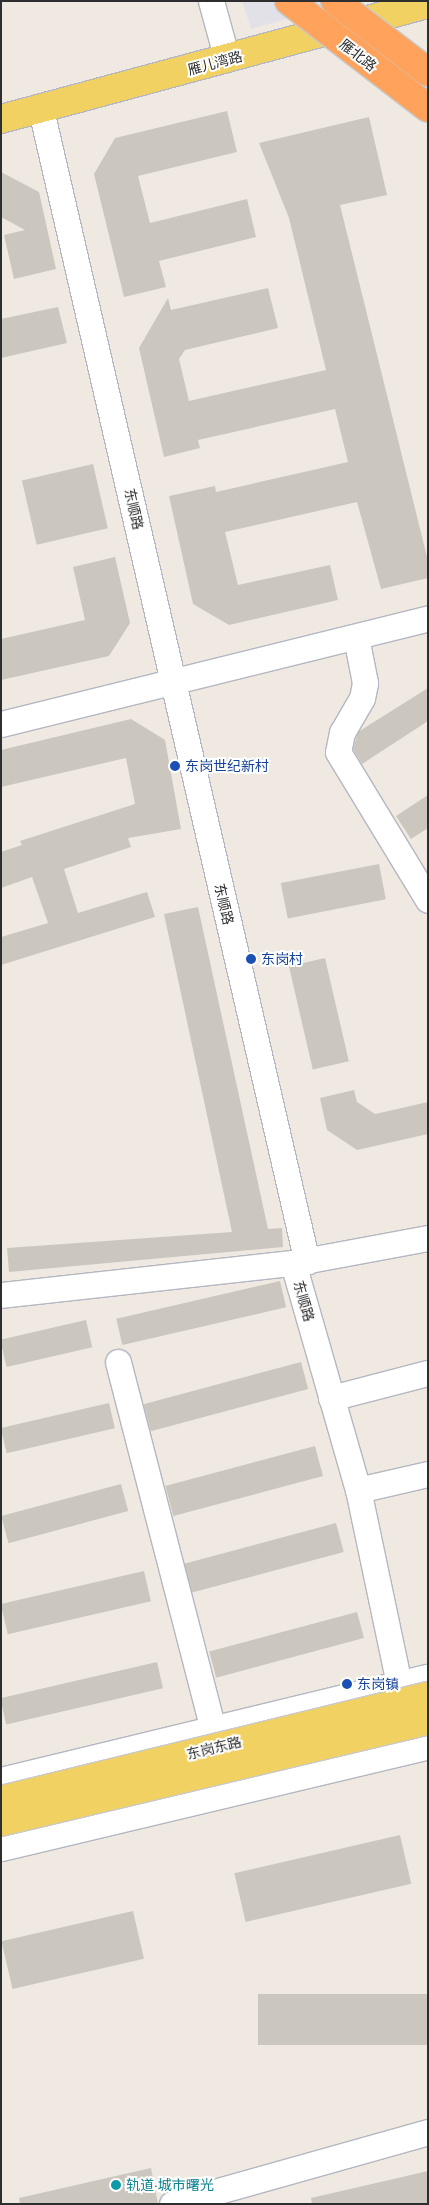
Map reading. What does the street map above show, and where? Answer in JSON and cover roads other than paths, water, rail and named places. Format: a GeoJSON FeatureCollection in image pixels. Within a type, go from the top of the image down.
{"type":"FeatureCollection","features":[{"type":"Feature","properties":{"kind":"highway","name":"雁北路"},"geometry":{"type":"LineString","coordinates":[[289,1],[428,108]]}},
{"type":"Feature","properties":{"kind":"highway","name":"雁北路"},"geometry":{"type":"LineString","coordinates":[[335,1],[428,72]]}},
{"type":"Feature","properties":{"kind":"main road","name":"雁儿湾路"},"geometry":{"type":"LineString","coordinates":[[1,119],[41,110],[428,4]]}},
{"type":"Feature","properties":{"kind":"main road","name":"东岗东路"},"geometry":{"type":"LineString","coordinates":[[1,1800],[428,1696]]}},
{"type":"Feature","properties":{"kind":"main road","name":"东岗东路"},"geometry":{"type":"LineString","coordinates":[[1,1822],[428,1720]]}},
{"type":"Feature","properties":{"kind":"street"},"geometry":{"type":"LineString","coordinates":[[211,1],[227,59]]}},
{"type":"Feature","properties":{"kind":"street","name":"东顺路"},"geometry":{"type":"LineString","coordinates":[[41,110],[174,682],[300,1263],[331,1398],[358,1490],[399,1684]]}},
{"type":"Feature","properties":{"kind":"street"},"geometry":{"type":"LineString","coordinates":[[1,724],[428,618]]}},
{"type":"Feature","properties":{"kind":"street"},"geometry":{"type":"LineString","coordinates":[[356,637],[365,684],[362,698],[342,732],[338,752],[428,900]]}},
{"type":"Feature","properties":{"kind":"street"},"geometry":{"type":"LineString","coordinates":[[1,1295],[300,1263],[428,1238]]}},
{"type":"Feature","properties":{"kind":"street"},"geometry":{"type":"LineString","coordinates":[[118,1362],[213,1729]]}},
{"type":"Feature","properties":{"kind":"street"},"geometry":{"type":"LineString","coordinates":[[331,1398],[428,1373]]}},
{"type":"Feature","properties":{"kind":"street"},"geometry":{"type":"LineString","coordinates":[[358,1490],[428,1474]]}},
{"type":"Feature","properties":{"kind":"street"},"geometry":{"type":"LineString","coordinates":[[1,1780],[428,1677]]}},
{"type":"Feature","properties":{"kind":"street"},"geometry":{"type":"LineString","coordinates":[[375,1690],[388,1756]]}},
{"type":"Feature","properties":{"kind":"street"},"geometry":{"type":"LineString","coordinates":[[1,1848],[428,1746]]}},
{"type":"Feature","properties":{"kind":"street"},"geometry":{"type":"LineString","coordinates":[[172,2204],[428,2132]]}},
{"type":"Feature","properties":{"kind":"place","name":"东岗世纪新村"},"geometry":{"type":"Point","coordinates":[175,766]}},
{"type":"Feature","properties":{"kind":"place","name":"东岗村"},"geometry":{"type":"Point","coordinates":[251,959]}},
{"type":"Feature","properties":{"kind":"place","name":"东岗镇"},"geometry":{"type":"Point","coordinates":[347,1684]}},
{"type":"Feature","properties":{"kind":"place","name":"轨道·城市曙光"},"geometry":{"type":"Point","coordinates":[116,2185]}}]}
